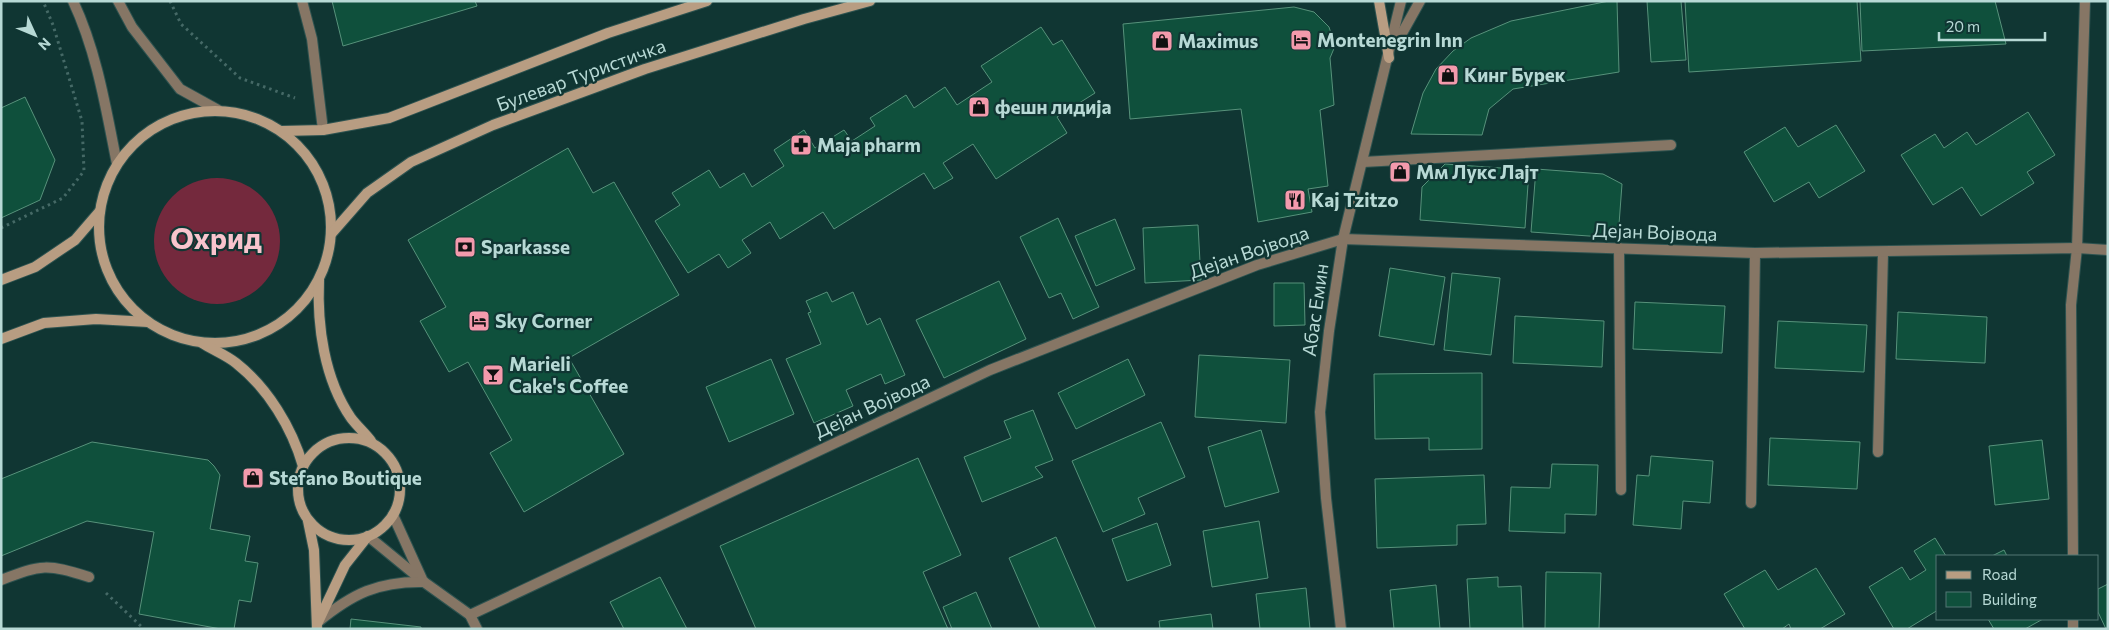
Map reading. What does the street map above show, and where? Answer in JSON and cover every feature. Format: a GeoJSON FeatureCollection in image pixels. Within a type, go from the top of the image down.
{"type":"FeatureCollection","features":[{"type":"Feature","properties":{"kind":"main road","name":"Булевар Туристичка"},"geometry":{"type":"LineString","coordinates":[[282,131],[322,130],[389,118],[608,33],[707,1]]}},
{"type":"Feature","properties":{"kind":"main road","name":"Булевар Туристичка"},"geometry":{"type":"LineString","coordinates":[[332,233],[367,193],[411,162],[493,125],[645,69],[804,19],[870,1]]}},
{"type":"Feature","properties":{"kind":"main road"},"geometry":{"type":"LineString","coordinates":[[1379,1],[1389,58]]}},
{"type":"Feature","properties":{"kind":"main road"},"geometry":{"type":"LineString","coordinates":[[201,343],[236,341],[270,330],[298,309],[319,280],[328,257],[332,233],[328,194],[310,158],[282,131],[252,116],[218,110],[179,116],[144,134],[117,164],[106,186],[100,211],[100,243],[108,274],[124,301],[148,322],[173,336],[201,343],[235,362],[262,389],[296,441],[303,466]]}},
{"type":"Feature","properties":{"kind":"main road"},"geometry":{"type":"LineString","coordinates":[[1,280],[35,267],[75,240],[100,211]]}},
{"type":"Feature","properties":{"kind":"main road"},"geometry":{"type":"LineString","coordinates":[[319,280],[317,312],[334,385],[351,417],[374,444],[386,454],[396,468],[400,483],[399,500],[393,515],[383,527],[368,536],[352,540],[336,538],[321,532],[308,520],[301,508],[298,480],[303,466],[310,455],[321,446],[333,440],[360,439],[374,444]]}},
{"type":"Feature","properties":{"kind":"main road"},"geometry":{"type":"LineString","coordinates":[[1,339],[44,323],[96,319],[148,322]]}},
{"type":"Feature","properties":{"kind":"main road"},"geometry":{"type":"LineString","coordinates":[[308,520],[314,550],[317,626]]}},
{"type":"Feature","properties":{"kind":"main road"},"geometry":{"type":"LineString","coordinates":[[317,626],[345,565],[368,536]]}},
{"type":"Feature","properties":{"kind":"street"},"geometry":{"type":"LineString","coordinates":[[73,1],[84,24],[100,83],[117,164]]}},
{"type":"Feature","properties":{"kind":"street"},"geometry":{"type":"LineString","coordinates":[[118,1],[132,27],[180,89],[218,110]]}},
{"type":"Feature","properties":{"kind":"street"},"geometry":{"type":"LineString","coordinates":[[302,1],[312,39],[322,130]]}},
{"type":"Feature","properties":{"kind":"street","name":"Абас Емин"},"geometry":{"type":"LineString","coordinates":[[1341,629],[1326,498],[1320,412],[1329,331],[1343,239],[1389,58],[1401,1]]}},
{"type":"Feature","properties":{"kind":"street"},"geometry":{"type":"LineString","coordinates":[[1389,58],[1420,1]]}},
{"type":"Feature","properties":{"kind":"street"},"geometry":{"type":"LineString","coordinates":[[2073,555],[2071,305],[2077,248],[2085,1]]}},
{"type":"Feature","properties":{"kind":"street"},"geometry":{"type":"LineString","coordinates":[[1363,162],[1671,145]]}},
{"type":"Feature","properties":{"kind":"street","name":"Дејан Војвода"},"geometry":{"type":"LineString","coordinates":[[470,615],[990,370],[1257,265],[1343,239],[1755,253],[1882,253],[2077,248],[2108,250]]}},
{"type":"Feature","properties":{"kind":"street"},"geometry":{"type":"LineString","coordinates":[[1619,248],[1621,490]]}},
{"type":"Feature","properties":{"kind":"street"},"geometry":{"type":"LineString","coordinates":[[1750,503],[1755,253]]}},
{"type":"Feature","properties":{"kind":"street"},"geometry":{"type":"LineString","coordinates":[[1878,452],[1882,253]]}},
{"type":"Feature","properties":{"kind":"street"},"geometry":{"type":"LineString","coordinates":[[393,515],[424,582]]}},
{"type":"Feature","properties":{"kind":"street"},"geometry":{"type":"LineString","coordinates":[[368,536],[424,582],[470,615],[477,629]]}},
{"type":"Feature","properties":{"kind":"street"},"geometry":{"type":"LineString","coordinates":[[1,580],[30,568],[56,567],[88,578]]}},
{"type":"Feature","properties":{"kind":"street"},"geometry":{"type":"LineString","coordinates":[[317,626],[338,606],[369,588],[398,582],[424,582]]}},
{"type":"Feature","properties":{"kind":"path"},"geometry":{"type":"LineString","coordinates":[[1,228],[63,198],[84,171],[82,121],[53,25],[43,1]]}},
{"type":"Feature","properties":{"kind":"path"},"geometry":{"type":"LineString","coordinates":[[170,1],[181,24],[240,78],[292,98],[318,96]]}},
{"type":"Feature","properties":{"kind":"path"},"geometry":{"type":"LineString","coordinates":[[88,578],[144,629]]}},
{"type":"Feature","properties":{"kind":"shaded area"},"geometry":{"type":"Polygon","coordinates":[[[217,178],[241,183],[261,197],[275,217],[280,241],[275,265],[261,285],[241,299],[217,304],[193,299],[173,285],[159,265],[154,241],[159,217],[173,197],[193,183],[217,178]]]}},
{"type":"Feature","properties":{"kind":"building"},"geometry":{"type":"Polygon","coordinates":[[[332,1],[475,1],[477,6],[343,46],[332,1]]]}},
{"type":"Feature","properties":{"kind":"building"},"geometry":{"type":"Polygon","coordinates":[[[1617,1],[1619,72],[1513,89],[1489,109],[1482,135],[1411,134],[1423,93],[1436,69],[1453,51],[1471,38],[1511,21],[1617,1]]]}},
{"type":"Feature","properties":{"kind":"building"},"geometry":{"type":"Polygon","coordinates":[[[1647,1],[1681,1],[1686,60],[1651,62],[1647,1]]]}},
{"type":"Feature","properties":{"kind":"building"},"geometry":{"type":"Polygon","coordinates":[[[1685,1],[1857,1],[1861,61],[1689,72],[1685,1]]]}},
{"type":"Feature","properties":{"kind":"building"},"geometry":{"type":"Polygon","coordinates":[[[1860,1],[1995,1],[2006,44],[1862,51],[1860,1]]]}},
{"type":"Feature","properties":{"kind":"building"},"geometry":{"type":"Polygon","coordinates":[[[1294,7],[1314,12],[1329,27],[1335,46],[1330,58],[1334,105],[1320,110],[1328,186],[1308,189],[1312,212],[1258,222],[1241,109],[1130,119],[1123,24],[1294,7]]]}},
{"type":"Feature","properties":{"kind":"building"},"geometry":{"type":"Polygon","coordinates":[[[1041,27],[1053,45],[1062,40],[1095,93],[1057,117],[1067,133],[996,179],[973,144],[943,163],[953,178],[934,189],[924,173],[834,229],[823,212],[780,239],[770,222],[742,240],[751,253],[728,268],[719,254],[688,273],[655,221],[680,205],[672,193],[709,170],[720,188],[744,173],[752,187],[784,166],[774,150],[804,130],[815,148],[844,130],[852,141],[875,126],[870,118],[906,95],[914,108],[945,87],[957,105],[992,82],[981,66],[1041,27]]]}},
{"type":"Feature","properties":{"kind":"building"},"geometry":{"type":"Polygon","coordinates":[[[25,97],[55,160],[40,200],[1,218],[1,108],[25,97]]]}},
{"type":"Feature","properties":{"kind":"building"},"geometry":{"type":"Polygon","coordinates":[[[2028,112],[2055,155],[2027,172],[2034,183],[1981,216],[1962,187],[1933,205],[1901,155],[1935,134],[1944,148],[1967,132],[1976,145],[2028,112]]]}},
{"type":"Feature","properties":{"kind":"building"},"geometry":{"type":"Polygon","coordinates":[[[1836,125],[1865,171],[1819,198],[1809,182],[1774,202],[1744,152],[1785,127],[1798,147],[1836,125]]]}},
{"type":"Feature","properties":{"kind":"building"},"geometry":{"type":"Polygon","coordinates":[[[568,148],[593,193],[614,182],[679,295],[569,358],[624,454],[524,512],[490,453],[512,440],[468,362],[449,372],[420,321],[446,307],[408,240],[568,148]]]}},
{"type":"Feature","properties":{"kind":"building"},"geometry":{"type":"Polygon","coordinates":[[[1445,164],[1529,170],[1525,228],[1420,220],[1422,187],[1445,164]]]}},
{"type":"Feature","properties":{"kind":"building"},"geometry":{"type":"Polygon","coordinates":[[[1536,169],[1603,174],[1622,184],[1618,238],[1531,232],[1536,169]]]}},
{"type":"Feature","properties":{"kind":"building"},"geometry":{"type":"Polygon","coordinates":[[[1058,218],[1099,307],[1073,319],[1061,293],[1049,298],[1020,237],[1058,218]]]}},
{"type":"Feature","properties":{"kind":"building"},"geometry":{"type":"Polygon","coordinates":[[[1115,219],[1135,269],[1096,286],[1075,236],[1115,219]]]}},
{"type":"Feature","properties":{"kind":"building"},"geometry":{"type":"Polygon","coordinates":[[[1198,225],[1201,280],[1145,283],[1143,228],[1198,225]]]}},
{"type":"Feature","properties":{"kind":"building"},"geometry":{"type":"Polygon","coordinates":[[[1390,268],[1445,277],[1434,345],[1379,336],[1390,268]]]}},
{"type":"Feature","properties":{"kind":"building"},"geometry":{"type":"Polygon","coordinates":[[[1452,273],[1500,278],[1491,355],[1444,350],[1452,273]]]}},
{"type":"Feature","properties":{"kind":"building"},"geometry":{"type":"Polygon","coordinates":[[[999,281],[1026,339],[944,378],[916,320],[999,281]]]}},
{"type":"Feature","properties":{"kind":"building"},"geometry":{"type":"Polygon","coordinates":[[[1274,283],[1304,283],[1305,325],[1274,326],[1274,283]]]}},
{"type":"Feature","properties":{"kind":"building"},"geometry":{"type":"Polygon","coordinates":[[[827,292],[832,302],[853,292],[867,325],[880,318],[905,375],[885,384],[881,374],[846,390],[853,406],[814,423],[786,359],[821,344],[808,313],[811,312],[806,301],[827,292]]]}},
{"type":"Feature","properties":{"kind":"building"},"geometry":{"type":"Polygon","coordinates":[[[1635,302],[1725,306],[1722,353],[1633,349],[1635,302]]]}},
{"type":"Feature","properties":{"kind":"building"},"geometry":{"type":"Polygon","coordinates":[[[1898,312],[1987,317],[1985,363],[1896,359],[1898,312]]]}},
{"type":"Feature","properties":{"kind":"building"},"geometry":{"type":"Polygon","coordinates":[[[1515,316],[1604,321],[1602,367],[1513,363],[1515,316]]]}},
{"type":"Feature","properties":{"kind":"building"},"geometry":{"type":"Polygon","coordinates":[[[1778,321],[1867,325],[1864,372],[1775,368],[1778,321]]]}},
{"type":"Feature","properties":{"kind":"building"},"geometry":{"type":"Polygon","coordinates":[[[1199,355],[1290,360],[1286,423],[1195,417],[1199,355]]]}},
{"type":"Feature","properties":{"kind":"building"},"geometry":{"type":"Polygon","coordinates":[[[771,359],[794,414],[729,442],[706,387],[771,359]]]}},
{"type":"Feature","properties":{"kind":"building"},"geometry":{"type":"Polygon","coordinates":[[[1128,359],[1145,395],[1076,429],[1058,393],[1128,359]]]}},
{"type":"Feature","properties":{"kind":"building"},"geometry":{"type":"Polygon","coordinates":[[[1482,373],[1482,449],[1429,450],[1429,438],[1375,439],[1374,374],[1482,373]]]}},
{"type":"Feature","properties":{"kind":"building"},"geometry":{"type":"Polygon","coordinates":[[[1033,410],[1053,460],[1035,467],[1043,477],[982,502],[964,457],[1011,438],[1004,421],[1033,410]]]}},
{"type":"Feature","properties":{"kind":"building"},"geometry":{"type":"Polygon","coordinates":[[[1161,422],[1185,477],[1138,498],[1145,514],[1103,532],[1072,461],[1161,422]]]}},
{"type":"Feature","properties":{"kind":"building"},"geometry":{"type":"Polygon","coordinates":[[[1261,430],[1279,492],[1225,507],[1208,447],[1261,430]]]}},
{"type":"Feature","properties":{"kind":"building"},"geometry":{"type":"Polygon","coordinates":[[[1770,438],[1860,442],[1857,489],[1768,485],[1770,438]]]}},
{"type":"Feature","properties":{"kind":"building"},"geometry":{"type":"Polygon","coordinates":[[[2042,440],[2049,499],[1995,505],[1989,446],[2042,440]]]}},
{"type":"Feature","properties":{"kind":"building"},"geometry":{"type":"Polygon","coordinates":[[[92,442],[208,460],[214,466],[220,475],[210,529],[250,536],[245,561],[258,563],[251,602],[239,600],[234,629],[221,629],[139,614],[154,532],[87,521],[1,556],[1,479],[92,442]]]}},
{"type":"Feature","properties":{"kind":"building"},"geometry":{"type":"Polygon","coordinates":[[[1651,456],[1713,461],[1710,503],[1683,501],[1681,529],[1633,525],[1637,475],[1649,476],[1651,456]]]}},
{"type":"Feature","properties":{"kind":"building"},"geometry":{"type":"Polygon","coordinates":[[[918,458],[961,555],[923,572],[948,629],[756,629],[720,546],[918,458]]]}},
{"type":"Feature","properties":{"kind":"building"},"geometry":{"type":"Polygon","coordinates":[[[1552,464],[1598,465],[1596,515],[1565,514],[1565,533],[1509,531],[1511,487],[1550,488],[1552,464]]]}},
{"type":"Feature","properties":{"kind":"building"},"geometry":{"type":"Polygon","coordinates":[[[1484,475],[1486,524],[1457,525],[1457,545],[1377,548],[1375,479],[1484,475]]]}},
{"type":"Feature","properties":{"kind":"building"},"geometry":{"type":"Polygon","coordinates":[[[1259,521],[1268,578],[1212,587],[1203,531],[1259,521]]]}},
{"type":"Feature","properties":{"kind":"building"},"geometry":{"type":"Polygon","coordinates":[[[1157,523],[1171,565],[1127,581],[1112,539],[1157,523]]]}},
{"type":"Feature","properties":{"kind":"building"},"geometry":{"type":"Polygon","coordinates":[[[1056,537],[1096,629],[1040,629],[1009,558],[1056,537]]]}},
{"type":"Feature","properties":{"kind":"building"},"geometry":{"type":"Polygon","coordinates":[[[1935,538],[1945,555],[1936,555],[1936,611],[1907,629],[1894,629],[1869,587],[1902,567],[1910,580],[1926,570],[1914,551],[1935,538]]]}},
{"type":"Feature","properties":{"kind":"building"},"geometry":{"type":"Polygon","coordinates":[[[2004,550],[2006,555],[1994,555],[2004,550]]]}},
{"type":"Feature","properties":{"kind":"building"},"geometry":{"type":"Polygon","coordinates":[[[1816,568],[1845,614],[1820,629],[1791,629],[1789,624],[1782,629],[1745,629],[1724,594],[1765,570],[1778,590],[1816,568]]]}},
{"type":"Feature","properties":{"kind":"building"},"geometry":{"type":"Polygon","coordinates":[[[1546,572],[1601,573],[1599,629],[1545,629],[1546,572]]]}},
{"type":"Feature","properties":{"kind":"building"},"geometry":{"type":"Polygon","coordinates":[[[660,577],[687,629],[624,629],[610,602],[660,577]]]}},
{"type":"Feature","properties":{"kind":"building"},"geometry":{"type":"Polygon","coordinates":[[[1498,577],[1498,587],[1521,586],[1523,629],[1470,629],[1467,579],[1498,577]]]}},
{"type":"Feature","properties":{"kind":"building"},"geometry":{"type":"Polygon","coordinates":[[[2108,584],[2108,629],[2106,629],[2099,614],[2099,588],[2108,584]]]}},
{"type":"Feature","properties":{"kind":"building"},"geometry":{"type":"Polygon","coordinates":[[[1436,585],[1440,629],[1394,629],[1390,590],[1436,585]]]}},
{"type":"Feature","properties":{"kind":"building"},"geometry":{"type":"Polygon","coordinates":[[[1306,588],[1310,629],[1260,629],[1256,594],[1306,588]]]}},
{"type":"Feature","properties":{"kind":"building"},"geometry":{"type":"Polygon","coordinates":[[[976,592],[992,629],[952,629],[943,607],[976,592]]]}},
{"type":"Feature","properties":{"kind":"building"},"geometry":{"type":"Polygon","coordinates":[[[1211,614],[1213,629],[1160,629],[1159,621],[1211,614]]]}},
{"type":"Feature","properties":{"kind":"building"},"geometry":{"type":"Polygon","coordinates":[[[351,619],[421,627],[421,629],[350,629],[351,619]]]}},
{"type":"Feature","properties":{"kind":"building"},"geometry":{"type":"Polygon","coordinates":[[[1989,620],[2041,620],[2025,629],[1994,629],[1989,620]]]}},
{"type":"Feature","properties":{"kind":"place","name":"Montenegrin Inn"},"geometry":{"type":"Point","coordinates":[1301,40]}},
{"type":"Feature","properties":{"kind":"place","name":"Maximus"},"geometry":{"type":"Point","coordinates":[1162,41]}},
{"type":"Feature","properties":{"kind":"place","name":"Кинг Бурек"},"geometry":{"type":"Point","coordinates":[1448,75]}},
{"type":"Feature","properties":{"kind":"place","name":"фешн лидија"},"geometry":{"type":"Point","coordinates":[979,107]}},
{"type":"Feature","properties":{"kind":"place","name":"Maja pharm"},"geometry":{"type":"Point","coordinates":[801,145]}},
{"type":"Feature","properties":{"kind":"place","name":"Мм Лукс Лајт"},"geometry":{"type":"Point","coordinates":[1400,172]}},
{"type":"Feature","properties":{"kind":"place","name":"Kaj Tzitzo"},"geometry":{"type":"Point","coordinates":[1295,200]}},
{"type":"Feature","properties":{"kind":"place","name":"Sparkasse"},"geometry":{"type":"Point","coordinates":[465,247]}},
{"type":"Feature","properties":{"kind":"place","name":"Sky Corner"},"geometry":{"type":"Point","coordinates":[479,321]}},
{"type":"Feature","properties":{"kind":"place","name":"Marieli Cake's Coffee"},"geometry":{"type":"Point","coordinates":[493,375]}},
{"type":"Feature","properties":{"kind":"place","name":"Stefano Boutique"},"geometry":{"type":"Point","coordinates":[253,478]}},
{"type":"Feature","properties":{"kind":"district","name":"Охрид"},"geometry":{"type":"Point","coordinates":[216,239]}}]}
